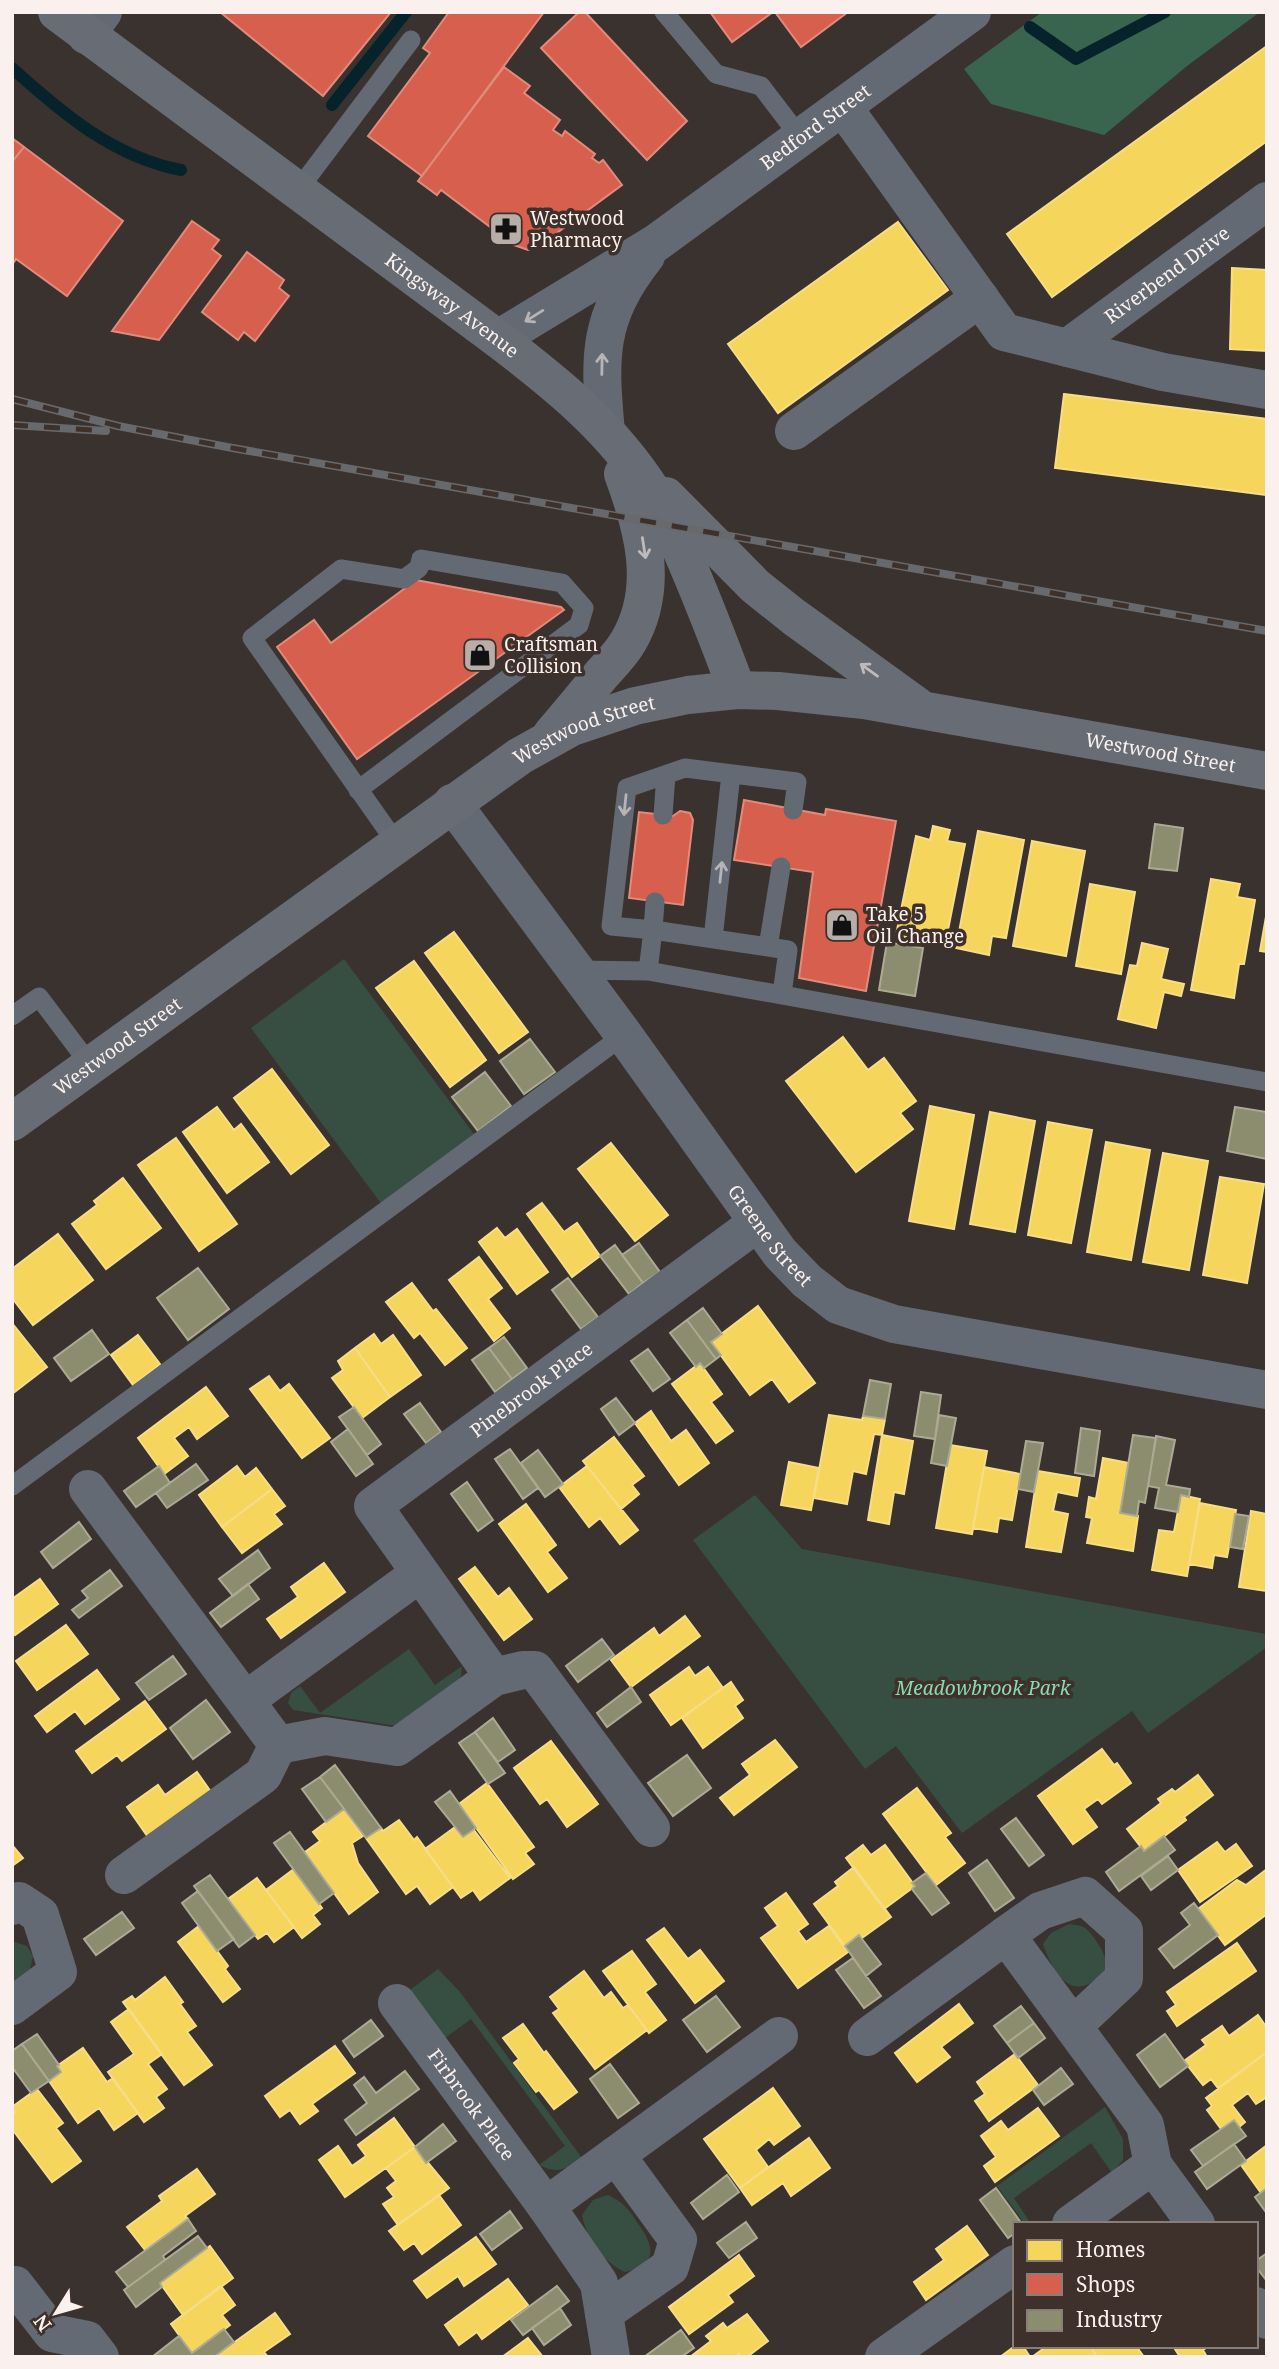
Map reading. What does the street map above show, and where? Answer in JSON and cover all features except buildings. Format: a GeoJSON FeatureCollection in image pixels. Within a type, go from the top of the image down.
{"type":"FeatureCollection","features":[{"type":"Feature","properties":{"kind":"main road","name":"Kingsway Avenue"},"geometry":{"type":"LineString","coordinates":[[82,20],[298,190],[556,383],[607,433],[647,483],[666,516],[713,625],[737,690]]}},
{"type":"Feature","properties":{"kind":"main road"},"geometry":{"type":"LineString","coordinates":[[607,433],[755,586],[924,711]]}},
{"type":"Feature","properties":{"kind":"main road"},"geometry":{"type":"LineString","coordinates":[[547,740],[628,642],[638,621],[643,600],[646,555],[638,513],[607,433]]}},
{"type":"Feature","properties":{"kind":"main road","name":"Westwood Street"},"geometry":{"type":"LineString","coordinates":[[12,1122],[520,756],[572,727],[635,706],[669,698],[737,690],[821,694],[1267,771]]}},
{"type":"Feature","properties":{"kind":"street","name":"Bedford Street"},"geometry":{"type":"LineString","coordinates":[[498,339],[656,243],[972,12]]}},
{"type":"Feature","properties":{"kind":"street"},"geometry":{"type":"LineString","coordinates":[[843,107],[1004,332],[1163,373],[1267,390]]}},
{"type":"Feature","properties":{"kind":"street","name":"Riverbend Drive"},"geometry":{"type":"LineString","coordinates":[[1067,348],[1267,201]]}},
{"type":"Feature","properties":{"kind":"street","name":"Bedford Street"},"geometry":{"type":"LineString","coordinates":[[607,433],[602,387],[608,323],[619,294],[656,243]]}},
{"type":"Feature","properties":{"kind":"street"},"geometry":{"type":"LineString","coordinates":[[794,431],[980,298]]}},
{"type":"Feature","properties":{"kind":"street","name":"Greene Street"},"geometry":{"type":"LineString","coordinates":[[453,803],[780,1253],[807,1282],[838,1305],[894,1324],[1267,1390]]}},
{"type":"Feature","properties":{"kind":"street","name":"Pinebrook Place"},"geometry":{"type":"LineString","coordinates":[[494,1677],[373,1506],[757,1223]]}},
{"type":"Feature","properties":{"kind":"street"},"geometry":{"type":"LineString","coordinates":[[88,1489],[278,1745]]}},
{"type":"Feature","properties":{"kind":"street"},"geometry":{"type":"LineString","coordinates":[[246,1700],[419,1574]]}},
{"type":"Feature","properties":{"kind":"street"},"geometry":{"type":"LineString","coordinates":[[278,1745],[325,1736],[397,1746],[494,1677],[535,1670],[651,1828]]}},
{"type":"Feature","properties":{"kind":"street"},"geometry":{"type":"LineString","coordinates":[[124,1875],[263,1775],[278,1745]]}},
{"type":"Feature","properties":{"kind":"street"},"geometry":{"type":"LineString","coordinates":[[867,2037],[1041,1911],[1085,1896],[1124,1931],[1124,1978],[1073,2026]]}},
{"type":"Feature","properties":{"kind":"street"},"geometry":{"type":"LineString","coordinates":[[12,1906],[19,1901],[40,1915],[58,1972],[12,2006]]}},
{"type":"Feature","properties":{"kind":"street"},"geometry":{"type":"LineString","coordinates":[[1006,1935],[1144,2125],[1153,2165],[1195,2222]]}},
{"type":"Feature","properties":{"kind":"street","name":"Firbrook Place"},"geometry":{"type":"LineString","coordinates":[[397,2003],[599,2283],[611,2357]]}},
{"type":"Feature","properties":{"kind":"street"},"geometry":{"type":"LineString","coordinates":[[546,2206],[779,2036]]}},
{"type":"Feature","properties":{"kind":"street"},"geometry":{"type":"LineString","coordinates":[[604,2313],[670,2267],[678,2240],[616,2155]]}},
{"type":"Feature","properties":{"kind":"street"},"geometry":{"type":"LineString","coordinates":[[1074,2222],[1153,2165]]}},
{"type":"Feature","properties":{"kind":"street"},"geometry":{"type":"LineString","coordinates":[[884,2357],[1013,2264]]}},
{"type":"Feature","properties":{"kind":"street"},"geometry":{"type":"LineString","coordinates":[[12,2286],[15,2285],[47,2345],[87,2340],[100,2357]]}},
{"type":"Feature","properties":{"kind":"lane"},"geometry":{"type":"LineString","coordinates":[[664,12],[716,74],[761,86],[800,137]]}},
{"type":"Feature","properties":{"kind":"lane"},"geometry":{"type":"LineString","coordinates":[[298,190],[411,40]]}},
{"type":"Feature","properties":{"kind":"lane"},"geometry":{"type":"LineString","coordinates":[[358,790],[579,625],[584,608],[562,583],[421,559],[419,568],[404,579],[341,569],[251,638],[358,790],[397,844]]}},
{"type":"Feature","properties":{"kind":"lane"},"geometry":{"type":"LineString","coordinates":[[782,994],[788,950],[611,926],[627,788],[685,768],[797,782],[793,810]]}},
{"type":"Feature","properties":{"kind":"lane"},"geometry":{"type":"LineString","coordinates":[[713,939],[731,774]]}},
{"type":"Feature","properties":{"kind":"lane"},"geometry":{"type":"LineString","coordinates":[[663,815],[666,775]]}},
{"type":"Feature","properties":{"kind":"lane"},"geometry":{"type":"LineString","coordinates":[[768,947],[781,867]]}},
{"type":"Feature","properties":{"kind":"lane"},"geometry":{"type":"LineString","coordinates":[[648,971],[655,902]]}},
{"type":"Feature","properties":{"kind":"lane"},"geometry":{"type":"LineString","coordinates":[[575,970],[648,971],[1267,1082]]}},
{"type":"Feature","properties":{"kind":"lane"},"geometry":{"type":"LineString","coordinates":[[12,1016],[39,997],[91,1066]]}},
{"type":"Feature","properties":{"kind":"lane"},"geometry":{"type":"LineString","coordinates":[[12,1486],[624,1035]]}},
{"type":"Feature","properties":{"kind":"green space"},"geometry":{"type":"Polygon","coordinates":[[[1042,12],[1260,12],[1187,66],[1104,135],[991,104],[964,69],[1042,12]]]}},
{"type":"Feature","properties":{"kind":"green space"},"geometry":{"type":"Polygon","coordinates":[[[344,959],[476,1137],[383,1206],[251,1028],[344,959]]]}},
{"type":"Feature","properties":{"kind":"green space","name":"Meadowbrook Park"},"geometry":{"type":"Polygon","coordinates":[[[755,1495],[802,1549],[1266,1634],[1267,1647],[1148,1733],[1132,1711],[962,1833],[896,1746],[865,1769],[693,1540],[755,1495]]]}},
{"type":"Feature","properties":{"kind":"green space"},"geometry":{"type":"Polygon","coordinates":[[[409,1649],[435,1685],[462,1666],[461,1676],[456,1685],[397,1726],[293,1710],[288,1703],[291,1693],[300,1686],[320,1713],[409,1649]]]}},
{"type":"Feature","properties":{"kind":"green space"},"geometry":{"type":"Polygon","coordinates":[[[1069,1924],[1085,1928],[1099,1945],[1106,1960],[1105,1971],[1088,1984],[1070,1985],[1063,1980],[1051,1964],[1043,1944],[1051,1933],[1069,1924]]]}},
{"type":"Feature","properties":{"kind":"green space"},"geometry":{"type":"Polygon","coordinates":[[[12,1941],[27,1946],[33,1956],[29,1974],[12,1987],[12,1941]]]}},
{"type":"Feature","properties":{"kind":"green space"},"geometry":{"type":"Polygon","coordinates":[[[438,1969],[460,1992],[582,2158],[561,2169],[539,2165],[565,2146],[471,2019],[445,2038],[402,1996],[438,1969]]]}},
{"type":"Feature","properties":{"kind":"green space"},"geometry":{"type":"Polygon","coordinates":[[[1105,2107],[1123,2139],[1123,2160],[1112,2173],[1091,2143],[1014,2198],[1030,2222],[1024,2222],[997,2186],[1105,2107]]]}},
{"type":"Feature","properties":{"kind":"green space"},"geometry":{"type":"Polygon","coordinates":[[[608,2195],[629,2211],[645,2234],[650,2249],[648,2260],[643,2265],[625,2272],[609,2262],[597,2249],[582,2215],[593,2200],[608,2195]]]}},
{"type":"Feature","properties":{"kind":"waterway"},"geometry":{"type":"LineString","coordinates":[[332,105],[406,12]]}},
{"type":"Feature","properties":{"kind":"waterway"},"geometry":{"type":"LineString","coordinates":[[1030,27],[1076,59],[1165,12]]}},
{"type":"Feature","properties":{"kind":"waterway"},"geometry":{"type":"LineString","coordinates":[[12,68],[70,117],[111,144],[156,164],[181,170]]}},
{"type":"Feature","properties":{"kind":"railway"},"geometry":{"type":"LineString","coordinates":[[12,399],[118,426],[227,447],[1267,631]]}},
{"type":"Feature","properties":{"kind":"railway"},"geometry":{"type":"LineString","coordinates":[[12,425],[106,431]]}},
{"type":"Feature","properties":{"kind":"place","name":"Westwood Pharmacy"},"geometry":{"type":"Point","coordinates":[506,229]}},
{"type":"Feature","properties":{"kind":"place","name":"Craftsman Collision"},"geometry":{"type":"Point","coordinates":[480,655]}},
{"type":"Feature","properties":{"kind":"place","name":"Take 5 Oil Change"},"geometry":{"type":"Point","coordinates":[842,925]}}]}
